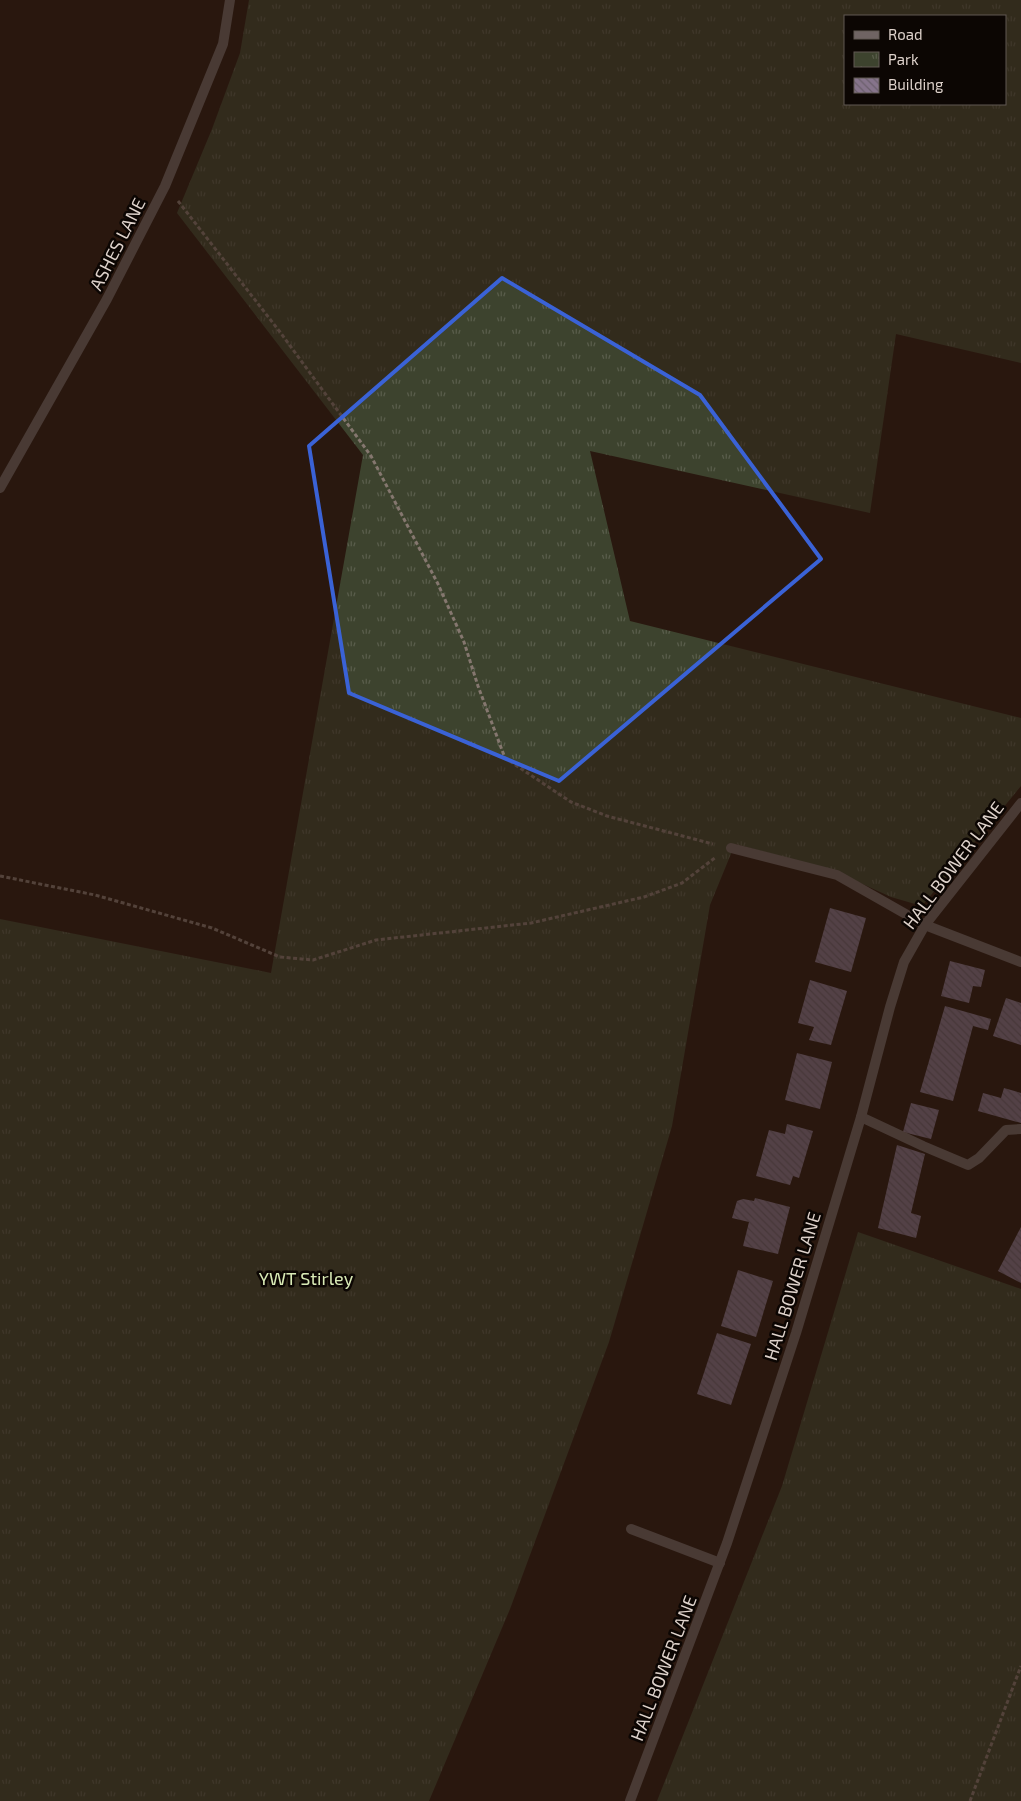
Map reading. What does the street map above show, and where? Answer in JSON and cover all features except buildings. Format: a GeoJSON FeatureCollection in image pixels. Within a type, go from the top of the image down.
{"type":"FeatureCollection","features":[{"type":"Feature","properties":{"kind":"street","name":"ASHES LANE"},"geometry":{"type":"LineString","coordinates":[[0,488],[107,299],[164,186],[223,44],[230,0]]}},
{"type":"Feature","properties":{"kind":"street","name":"HALL BOWER LANE"},"geometry":{"type":"LineString","coordinates":[[630,1801],[720,1563],[796,1333],[861,1117],[904,962],[925,925],[1021,803]]}},
{"type":"Feature","properties":{"kind":"street"},"geometry":{"type":"LineString","coordinates":[[730,848],[837,875],[925,925],[1021,962]]}},
{"type":"Feature","properties":{"kind":"street"},"geometry":{"type":"LineString","coordinates":[[861,1117],[968,1165],[979,1158],[1006,1130],[1021,1129]]}},
{"type":"Feature","properties":{"kind":"street"},"geometry":{"type":"LineString","coordinates":[[631,1529],[720,1563]]}},
{"type":"Feature","properties":{"kind":"path"},"geometry":{"type":"LineString","coordinates":[[164,186],[180,202],[280,332],[371,456],[445,600],[464,642],[505,758],[571,802],[607,816],[730,848]]}},
{"type":"Feature","properties":{"kind":"path"},"geometry":{"type":"LineString","coordinates":[[0,876],[95,895],[212,928],[280,957],[313,960],[376,940],[531,923],[644,897],[682,884],[705,864],[730,848]]}},
{"type":"Feature","properties":{"kind":"path"},"geometry":{"type":"LineString","coordinates":[[970,1801],[1021,1666]]}},
{"type":"Feature","properties":{"kind":"highlighted area"},"geometry":{"type":"Polygon","coordinates":[[[502,278],[700,395],[821,559],[559,781],[349,693],[309,446],[502,278]]]}},
{"type":"Feature","properties":{"kind":"green space","name":"YWT Stirley"},"geometry":{"type":"Polygon","coordinates":[[[249,0],[1021,0],[1021,363],[896,334],[870,513],[590,451],[630,621],[1021,718],[1021,786],[922,906],[891,897],[832,870],[735,844],[710,905],[672,1126],[609,1342],[510,1609],[429,1801],[0,1801],[0,919],[271,973],[363,455],[177,213],[212,129],[240,53],[249,0]]]}},
{"type":"Feature","properties":{"kind":"green space"},"geometry":{"type":"Polygon","coordinates":[[[858,1232],[1021,1289],[1021,1801],[657,1801],[782,1486],[858,1232]]]}}]}
